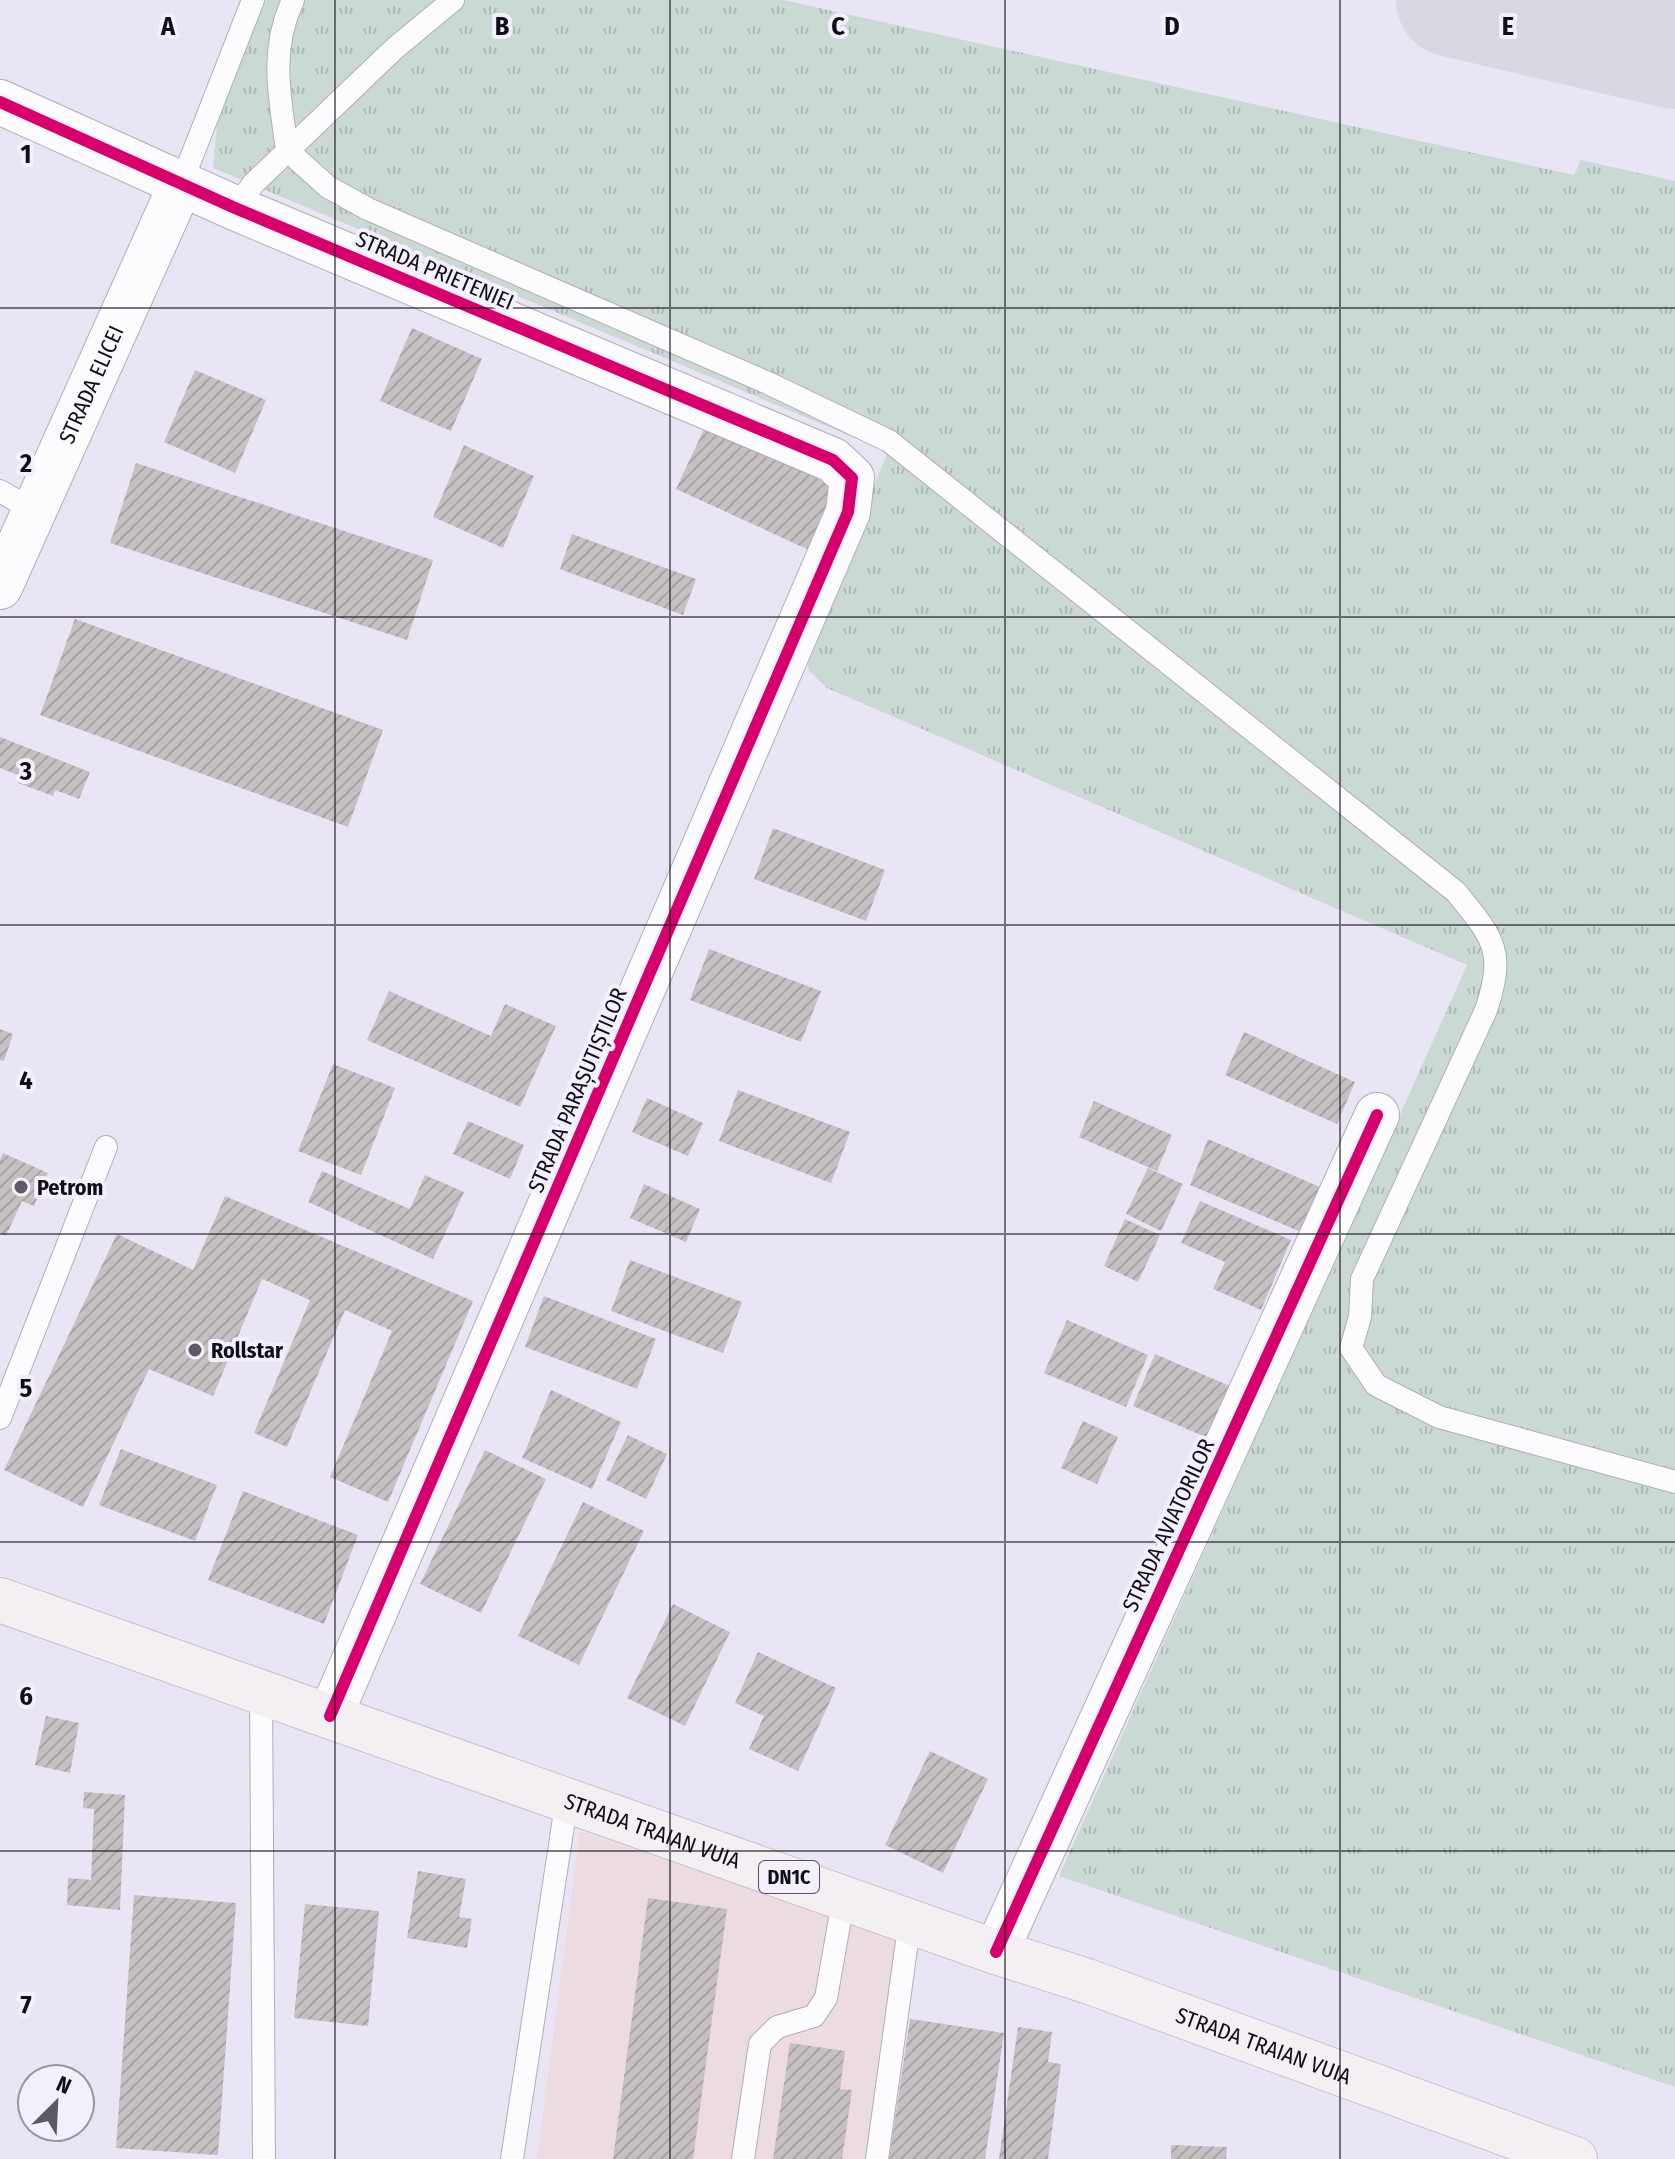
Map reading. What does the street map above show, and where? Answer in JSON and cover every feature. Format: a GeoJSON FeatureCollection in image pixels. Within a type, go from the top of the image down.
{"type":"FeatureCollection","features":[{"type":"Feature","properties":{"kind":"main road","name":"STRADA TRAIAN VUIA"},"geometry":{"type":"LineString","coordinates":[[0,1600],[996,1952],[1087,1981],[1575,2159]]}},
{"type":"Feature","properties":{"kind":"street","name":"STRADA PRIETENIEI"},"geometry":{"type":"LineString","coordinates":[[0,102],[235,208],[833,460],[852,478]]}},
{"type":"Feature","properties":{"kind":"street","name":"STRADA ELICEI"},"geometry":{"type":"LineString","coordinates":[[0,587],[17,501],[181,184]]}},
{"type":"Feature","properties":{"kind":"street","name":"STRADA PARAȘUTIȘTILOR"},"geometry":{"type":"LineString","coordinates":[[330,1716],[848,512],[852,478]]}},
{"type":"Feature","properties":{"kind":"street","name":"STRADA AVIATORILOR"},"geometry":{"type":"LineString","coordinates":[[996,1952],[1377,1115]]}},
{"type":"Feature","properties":{"kind":"lane"},"geometry":{"type":"LineString","coordinates":[[181,184],[253,0]]}},
{"type":"Feature","properties":{"kind":"lane"},"geometry":{"type":"LineString","coordinates":[[293,0],[283,21],[278,49],[278,80],[287,150],[328,187],[368,209],[768,383],[889,441],[1456,892],[1481,923],[1494,947],[1496,980],[1486,1010],[1362,1279],[1360,1317],[1351,1348],[1376,1385],[1439,1417],[1675,1482]]}},
{"type":"Feature","properties":{"kind":"lane"},"geometry":{"type":"LineString","coordinates":[[235,208],[254,183],[287,150],[394,49],[453,0]]}},
{"type":"Feature","properties":{"kind":"lane"},"geometry":{"type":"LineString","coordinates":[[0,1418],[106,1147]]}},
{"type":"Feature","properties":{"kind":"lane"},"geometry":{"type":"LineString","coordinates":[[261,1691],[264,2159]]}},
{"type":"Feature","properties":{"kind":"lane"},"geometry":{"type":"LineString","coordinates":[[512,2159],[567,1799]]}},
{"type":"Feature","properties":{"kind":"lane"},"geometry":{"type":"LineString","coordinates":[[743,2159],[760,2044],[777,2027],[814,2016],[826,1998],[844,1896]]}},
{"type":"Feature","properties":{"kind":"lane"},"geometry":{"type":"LineString","coordinates":[[877,2159],[910,1920]]}},
{"type":"Feature","properties":{"kind":"shaded area"},"geometry":{"type":"Polygon","coordinates":[[[580,1831],[907,1943],[876,2159],[537,2159],[580,1831]]]}},
{"type":"Feature","properties":{"kind":"green space"},"geometry":{"type":"Polygon","coordinates":[[[266,0],[783,0],[1574,175],[1581,160],[1675,181],[1675,2087],[1059,1876],[1467,965],[827,688],[809,671],[806,649],[888,452],[213,168],[219,103],[266,0]]]}},
{"type":"Feature","properties":{"kind":"building"},"geometry":{"type":"Polygon","coordinates":[[[412,328],[482,359],[451,431],[380,401],[412,328]]]}},
{"type":"Feature","properties":{"kind":"building"},"geometry":{"type":"Polygon","coordinates":[[[195,370],[266,400],[235,473],[164,442],[195,370]]]}},
{"type":"Feature","properties":{"kind":"building"},"geometry":{"type":"Polygon","coordinates":[[[705,427],[838,488],[809,550],[676,489],[705,427]]]}},
{"type":"Feature","properties":{"kind":"building"},"geometry":{"type":"Polygon","coordinates":[[[464,445],[534,476],[503,548],[433,517],[464,445]]]}},
{"type":"Feature","properties":{"kind":"building"},"geometry":{"type":"Polygon","coordinates":[[[136,463],[433,560],[407,640],[110,543],[136,463]]]}},
{"type":"Feature","properties":{"kind":"building"},"geometry":{"type":"Polygon","coordinates":[[[572,534],[696,579],[683,615],[560,569],[572,534]]]}},
{"type":"Feature","properties":{"kind":"building"},"geometry":{"type":"Polygon","coordinates":[[[75,619],[383,730],[348,827],[40,715],[75,619]]]}},
{"type":"Feature","properties":{"kind":"building"},"geometry":{"type":"Polygon","coordinates":[[[0,737],[90,772],[79,799],[55,790],[53,796],[18,783],[20,776],[0,768],[0,737]]]}},
{"type":"Feature","properties":{"kind":"building"},"geometry":{"type":"Polygon","coordinates":[[[773,828],[885,870],[866,921],[754,879],[773,828]]]}},
{"type":"Feature","properties":{"kind":"building"},"geometry":{"type":"Polygon","coordinates":[[[709,949],[821,991],[801,1042],[690,1000],[709,949]]]}},
{"type":"Feature","properties":{"kind":"building"},"geometry":{"type":"Polygon","coordinates":[[[389,991],[491,1036],[505,1004],[556,1026],[520,1107],[367,1040],[389,991]]]}},
{"type":"Feature","properties":{"kind":"building"},"geometry":{"type":"Polygon","coordinates":[[[0,1029],[13,1034],[4,1061],[0,1060],[0,1029]]]}},
{"type":"Feature","properties":{"kind":"building"},"geometry":{"type":"Polygon","coordinates":[[[1244,1032],[1355,1082],[1337,1124],[1225,1075],[1244,1032]]]}},
{"type":"Feature","properties":{"kind":"building"},"geometry":{"type":"Polygon","coordinates":[[[333,1064],[395,1088],[361,1175],[298,1151],[333,1064]]]}},
{"type":"Feature","properties":{"kind":"building"},"geometry":{"type":"Polygon","coordinates":[[[738,1090],[850,1132],[831,1183],[719,1141],[738,1090]]]}},
{"type":"Feature","properties":{"kind":"building"},"geometry":{"type":"Polygon","coordinates":[[[647,1098],[703,1123],[688,1156],[632,1132],[647,1098]]]}},
{"type":"Feature","properties":{"kind":"building"},"geometry":{"type":"Polygon","coordinates":[[[1094,1101],[1172,1135],[1157,1171],[1079,1137],[1094,1101]]]}},
{"type":"Feature","properties":{"kind":"building"},"geometry":{"type":"Polygon","coordinates":[[[468,1121],[524,1145],[510,1179],[453,1154],[468,1121]]]}},
{"type":"Feature","properties":{"kind":"building"},"geometry":{"type":"Polygon","coordinates":[[[1208,1139],[1320,1187],[1301,1232],[1190,1185],[1208,1139]]]}},
{"type":"Feature","properties":{"kind":"building","name":"Petrom"},"geometry":{"type":"Polygon","coordinates":[[[3,1153],[48,1173],[34,1206],[22,1201],[6,1236],[0,1233],[0,1160],[3,1153]]]}},
{"type":"Feature","properties":{"kind":"building"},"geometry":{"type":"Polygon","coordinates":[[[1148,1168],[1183,1184],[1161,1231],[1126,1214],[1148,1168]]]}},
{"type":"Feature","properties":{"kind":"building"},"geometry":{"type":"Polygon","coordinates":[[[322,1171],[410,1209],[425,1175],[464,1192],[433,1259],[308,1202],[322,1171]]]}},
{"type":"Feature","properties":{"kind":"building"},"geometry":{"type":"Polygon","coordinates":[[[644,1184],[700,1209],[686,1242],[630,1218],[644,1184]]]}},
{"type":"Feature","properties":{"kind":"building","name":"Rollstar"},"geometry":{"type":"Polygon","coordinates":[[[225,1196],[473,1301],[388,1502],[330,1477],[392,1331],[345,1310],[287,1447],[254,1433],[310,1300],[262,1279],[213,1396],[149,1369],[83,1507],[4,1470],[117,1234],[193,1270],[225,1196]]]}},
{"type":"Feature","properties":{"kind":"building"},"geometry":{"type":"Polygon","coordinates":[[[1200,1201],[1291,1240],[1261,1310],[1213,1289],[1225,1262],[1181,1243],[1200,1201]]]}},
{"type":"Feature","properties":{"kind":"building"},"geometry":{"type":"Polygon","coordinates":[[[1125,1219],[1160,1235],[1138,1282],[1104,1266],[1125,1219]]]}},
{"type":"Feature","properties":{"kind":"building"},"geometry":{"type":"Polygon","coordinates":[[[630,1260],[742,1302],[723,1353],[611,1311],[630,1260]]]}},
{"type":"Feature","properties":{"kind":"building"},"geometry":{"type":"Polygon","coordinates":[[[544,1296],[656,1339],[637,1389],[525,1347],[544,1296]]]}},
{"type":"Feature","properties":{"kind":"building"},"geometry":{"type":"Polygon","coordinates":[[[1067,1320],[1148,1355],[1126,1407],[1044,1373],[1067,1320]]]}},
{"type":"Feature","properties":{"kind":"building"},"geometry":{"type":"Polygon","coordinates":[[[1155,1354],[1237,1389],[1215,1441],[1133,1406],[1155,1354]]]}},
{"type":"Feature","properties":{"kind":"building"},"geometry":{"type":"Polygon","coordinates":[[[551,1390],[621,1422],[592,1489],[522,1458],[551,1390]]]}},
{"type":"Feature","properties":{"kind":"building"},"geometry":{"type":"Polygon","coordinates":[[[1083,1421],[1118,1437],[1097,1484],[1061,1468],[1083,1421]]]}},
{"type":"Feature","properties":{"kind":"building"},"geometry":{"type":"Polygon","coordinates":[[[628,1435],[667,1454],[646,1499],[606,1480],[628,1435]]]}},
{"type":"Feature","properties":{"kind":"building"},"geometry":{"type":"Polygon","coordinates":[[[121,1449],[217,1485],[195,1541],[99,1505],[121,1449]]]}},
{"type":"Feature","properties":{"kind":"building"},"geometry":{"type":"Polygon","coordinates":[[[485,1450],[546,1479],[481,1613],[420,1584],[485,1450]]]}},
{"type":"Feature","properties":{"kind":"building"},"geometry":{"type":"Polygon","coordinates":[[[243,1491],[358,1535],[324,1624],[208,1580],[243,1491]]]}},
{"type":"Feature","properties":{"kind":"building"},"geometry":{"type":"Polygon","coordinates":[[[583,1502],[644,1531],[579,1665],[518,1636],[583,1502]]]}},
{"type":"Feature","properties":{"kind":"building"},"geometry":{"type":"Polygon","coordinates":[[[673,1604],[730,1632],[685,1726],[627,1698],[673,1604]]]}},
{"type":"Feature","properties":{"kind":"building"},"geometry":{"type":"Polygon","coordinates":[[[758,1652],[836,1688],[798,1771],[749,1749],[764,1716],[735,1703],[758,1652]]]}},
{"type":"Feature","properties":{"kind":"building"},"geometry":{"type":"Polygon","coordinates":[[[46,1716],[79,1723],[70,1773],[35,1765],[46,1716]]]}},
{"type":"Feature","properties":{"kind":"building"},"geometry":{"type":"Polygon","coordinates":[[[930,1751],[988,1779],[943,1873],[885,1845],[930,1751]]]}},
{"type":"Feature","properties":{"kind":"building"},"geometry":{"type":"Polygon","coordinates":[[[84,1792],[125,1795],[120,1910],[67,1905],[68,1878],[91,1880],[94,1809],[83,1808],[84,1792]]]}},
{"type":"Feature","properties":{"kind":"building"},"geometry":{"type":"Polygon","coordinates":[[[418,1871],[466,1879],[459,1917],[472,1919],[467,1948],[407,1938],[418,1871]]]}},
{"type":"Feature","properties":{"kind":"building"},"geometry":{"type":"Polygon","coordinates":[[[134,1895],[236,1903],[218,2155],[116,2148],[134,1895]]]}},
{"type":"Feature","properties":{"kind":"building"},"geometry":{"type":"Polygon","coordinates":[[[648,1898],[727,1909],[693,2159],[613,2159],[648,1898]]]}},
{"type":"Feature","properties":{"kind":"building"},"geometry":{"type":"Polygon","coordinates":[[[305,1904],[379,1911],[368,2026],[294,2018],[305,1904]]]}},
{"type":"Feature","properties":{"kind":"building"},"geometry":{"type":"Polygon","coordinates":[[[910,2019],[1004,2033],[985,2159],[889,2159],[910,2019]]]}},
{"type":"Feature","properties":{"kind":"building"},"geometry":{"type":"Polygon","coordinates":[[[1018,2027],[1052,2032],[1048,2062],[1061,2064],[1048,2159],[999,2159],[1018,2027]]]}},
{"type":"Feature","properties":{"kind":"building"},"geometry":{"type":"Polygon","coordinates":[[[790,2043],[845,2051],[840,2089],[852,2090],[842,2159],[773,2159],[790,2043]]]}},
{"type":"Feature","properties":{"kind":"building"},"geometry":{"type":"Polygon","coordinates":[[[1171,2145],[1227,2147],[1226,2159],[1171,2159],[1171,2145]]]}},
{"type":"Feature","properties":{"kind":"taxiway"},"geometry":{"type":"LineString","coordinates":[[1453,0],[1675,52]]}},
{"type":"Feature","properties":{"kind":"cycle path"},"geometry":{"type":"LineString","coordinates":[[0,102],[235,208],[833,460],[852,478],[848,512],[330,1716]]}},
{"type":"Feature","properties":{"kind":"cycle path"},"geometry":{"type":"LineString","coordinates":[[996,1952],[1377,1115]]}},
{"type":"Feature","properties":{"kind":"place","name":"Petrom"},"geometry":{"type":"Point","coordinates":[21,1187]}},
{"type":"Feature","properties":{"kind":"place","name":"Rollstar"},"geometry":{"type":"Point","coordinates":[195,1350]}}]}
